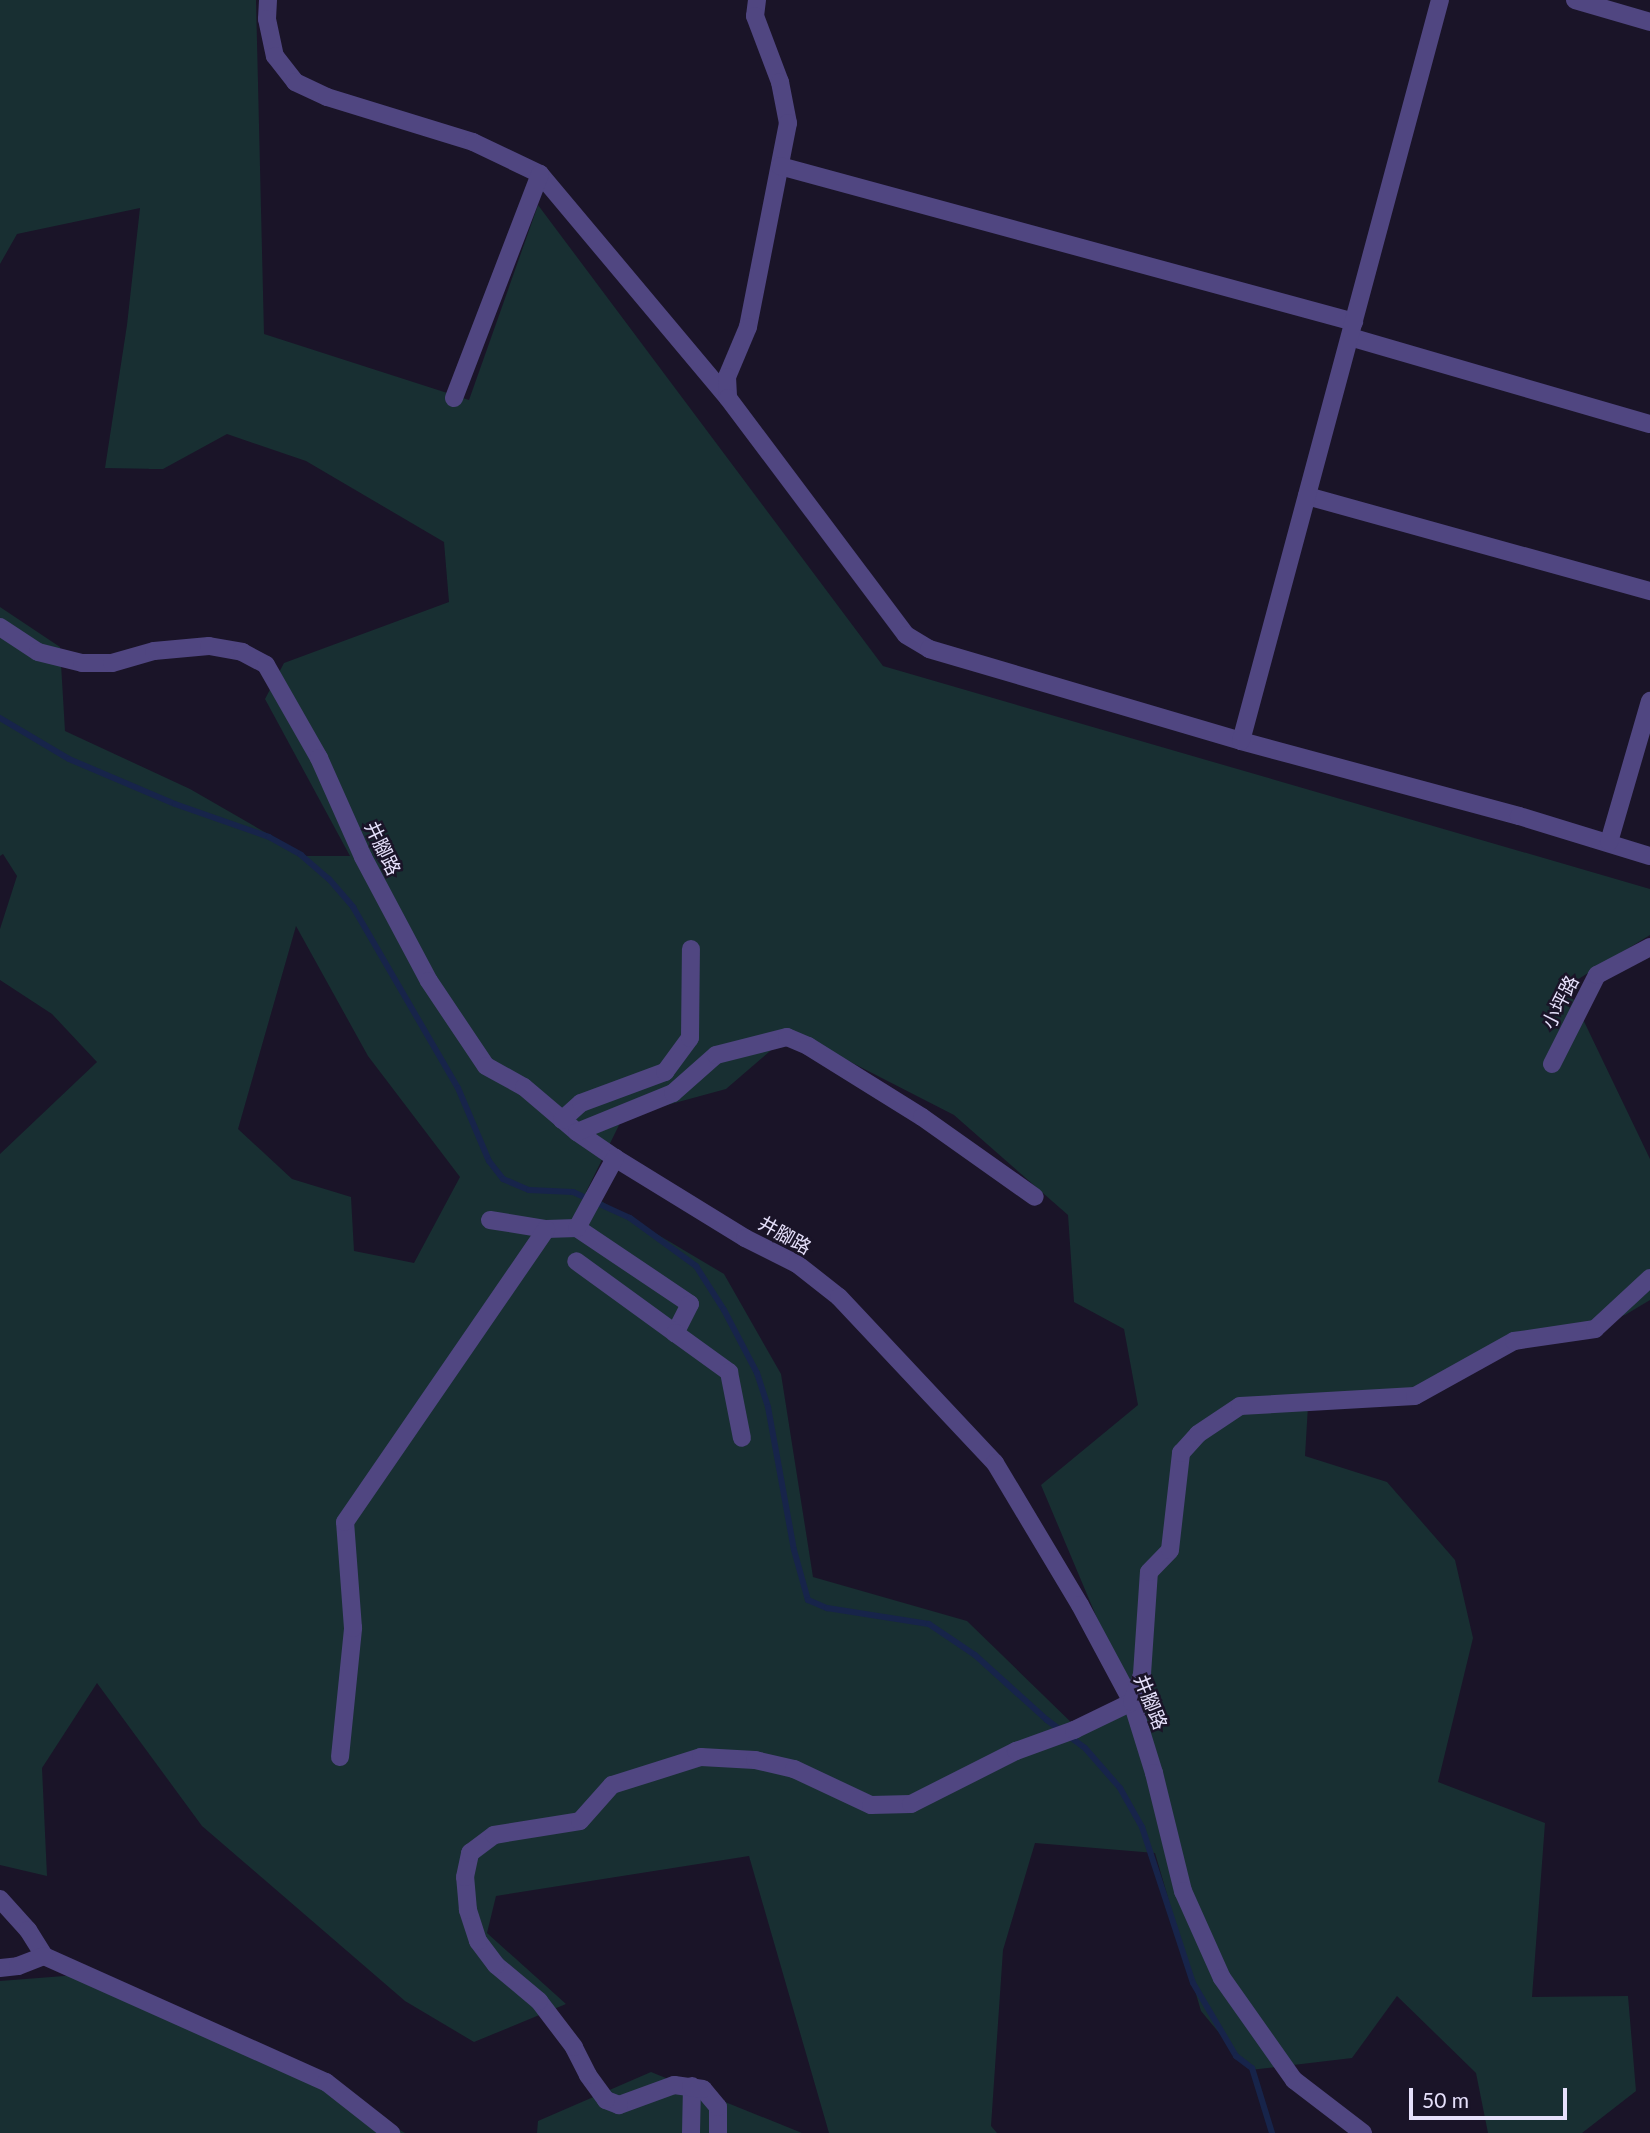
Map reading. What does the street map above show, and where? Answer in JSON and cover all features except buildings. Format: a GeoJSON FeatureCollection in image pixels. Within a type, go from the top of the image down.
{"type":"FeatureCollection","features":[{"type":"Feature","properties":{"kind":"lane"},"geometry":{"type":"LineString","coordinates":[[268,0],[267,19],[275,56],[295,82],[327,97],[473,142],[540,174],[728,398],[906,635],[929,649],[1241,741],[1609,842],[1650,856]]}},
{"type":"Feature","properties":{"kind":"lane"},"geometry":{"type":"LineString","coordinates":[[728,398],[727,377],[748,327],[788,123],[780,82],[755,16],[757,0]]}},
{"type":"Feature","properties":{"kind":"lane"},"geometry":{"type":"LineString","coordinates":[[1241,741],[1440,0]]}},
{"type":"Feature","properties":{"kind":"lane"},"geometry":{"type":"LineString","coordinates":[[1575,0],[1650,22]]}},
{"type":"Feature","properties":{"kind":"lane"},"geometry":{"type":"LineString","coordinates":[[780,166],[1352,329],[1650,424]]}},
{"type":"Feature","properties":{"kind":"lane"},"geometry":{"type":"LineString","coordinates":[[453,398],[540,174]]}},
{"type":"Feature","properties":{"kind":"lane"},"geometry":{"type":"LineString","coordinates":[[1307,496],[1650,591]]}},
{"type":"Feature","properties":{"kind":"lane","name":"井腳路"},"geometry":{"type":"LineString","coordinates":[[0,627],[38,652],[82,663],[112,663],[154,651],[209,646],[242,652],[266,665],[318,758],[363,857],[429,981],[486,1066],[524,1087],[577,1132],[615,1158],[745,1238],[797,1264],[839,1297],[995,1463],[1080,1605],[1132,1702],[1154,1773],[1183,1891],[1222,1978],[1294,2080],[1363,2133]]}},
{"type":"Feature","properties":{"kind":"lane"},"geometry":{"type":"LineString","coordinates":[[1609,842],[1650,701]]}},
{"type":"Feature","properties":{"kind":"lane","name":"小坪路"},"geometry":{"type":"LineString","coordinates":[[1552,1065],[1597,975],[1650,947]]}},
{"type":"Feature","properties":{"kind":"lane"},"geometry":{"type":"LineString","coordinates":[[562,1120],[581,1103],[665,1072],[690,1038],[691,948]]}},
{"type":"Feature","properties":{"kind":"lane"},"geometry":{"type":"LineString","coordinates":[[577,1132],[673,1093],[716,1055],[787,1037],[808,1045],[922,1117],[1035,1197]]}},
{"type":"Feature","properties":{"kind":"lane"},"geometry":{"type":"LineString","coordinates":[[577,1228],[615,1158]]}},
{"type":"Feature","properties":{"kind":"lane"},"geometry":{"type":"LineString","coordinates":[[490,1220],[546,1229],[577,1228],[690,1304],[675,1333]]}},
{"type":"Feature","properties":{"kind":"lane"},"geometry":{"type":"LineString","coordinates":[[340,1757],[353,1628],[345,1522],[546,1229]]}},
{"type":"Feature","properties":{"kind":"lane"},"geometry":{"type":"LineString","coordinates":[[576,1261],[729,1373],[742,1438]]}},
{"type":"Feature","properties":{"kind":"lane"},"geometry":{"type":"LineString","coordinates":[[718,2133],[718,2107],[711,2095],[692,2085],[674,2085],[619,2105],[606,2100],[574,2047],[539,2001],[496,1965],[478,1941],[468,1910],[465,1877],[470,1853],[494,1835],[580,1821],[612,1786],[701,1756],[755,1760],[794,1769],[871,1805],[911,1804],[1016,1751],[1074,1730],[1132,1702],[1142,1674],[1149,1572],[1170,1550],[1181,1453],[1198,1434],[1240,1406],[1415,1396],[1514,1341],[1595,1329],[1650,1278]]}},
{"type":"Feature","properties":{"kind":"lane"},"geometry":{"type":"LineString","coordinates":[[0,1899],[28,1930],[44,1956],[326,2082],[391,2133]]}},
{"type":"Feature","properties":{"kind":"lane"},"geometry":{"type":"LineString","coordinates":[[0,1968],[18,1966],[44,1956]]}},
{"type":"Feature","properties":{"kind":"lane"},"geometry":{"type":"LineString","coordinates":[[691,2133],[692,2085]]}},
{"type":"Feature","properties":{"kind":"green space"},"geometry":{"type":"Polygon","coordinates":[[[0,0],[256,0],[264,334],[469,400],[538,205],[883,666],[1650,889],[1650,935],[1567,986],[1650,1159],[1650,1300],[1625,1315],[1518,1344],[1435,1389],[1308,1406],[1305,1456],[1387,1482],[1455,1560],[1473,1638],[1438,1782],[1545,1823],[1532,1997],[1628,1996],[1636,2091],[1582,2133],[1488,2133],[1476,2073],[1397,1996],[1352,2058],[1250,2070],[1201,2011],[1155,1853],[1035,1843],[1003,1950],[991,2126],[997,2133],[829,2133],[749,1856],[496,1896],[487,1933],[566,2004],[474,2042],[405,2001],[202,1826],[97,1683],[42,1768],[47,1876],[0,1865],[0,1154],[97,1062],[52,1014],[0,980],[0,929],[17,876],[3,854],[0,856],[0,607],[60,647],[65,731],[190,789],[306,856],[350,856],[265,699],[284,663],[449,602],[444,542],[306,461],[227,434],[163,469],[105,468],[127,325],[140,208],[17,234],[0,264],[0,0]],[[296,926],[238,1129],[292,1179],[351,1197],[354,1251],[414,1263],[460,1177],[368,1056],[296,926]],[[792,1032],[726,1089],[623,1117],[586,1192],[724,1274],[781,1374],[813,1577],[967,1621],[1078,1729],[1134,1706],[1041,1485],[1138,1405],[1124,1329],[1074,1302],[1068,1215],[954,1115],[792,1032]]]}},
{"type":"Feature","properties":{"kind":"green space"},"geometry":{"type":"Polygon","coordinates":[[[77,1975],[289,2064],[405,2133],[0,2133],[0,1981],[77,1975]]]}},
{"type":"Feature","properties":{"kind":"green space"},"geometry":{"type":"Polygon","coordinates":[[[651,2072],[802,2133],[537,2133],[538,2121],[651,2072]]]}},
{"type":"Feature","properties":{"kind":"waterway"},"geometry":{"type":"LineString","coordinates":[[0,718],[69,759],[175,804],[269,837],[301,855],[329,879],[353,907],[458,1088],[489,1161],[503,1179],[529,1190],[573,1192],[630,1218],[696,1266],[724,1310],[757,1373],[768,1407],[794,1550],[808,1600],[827,1608],[929,1624],[975,1655],[1047,1720],[1085,1748],[1120,1788],[1142,1827],[1193,1983],[1236,2056],[1252,2068],[1272,2133]]}}]}
